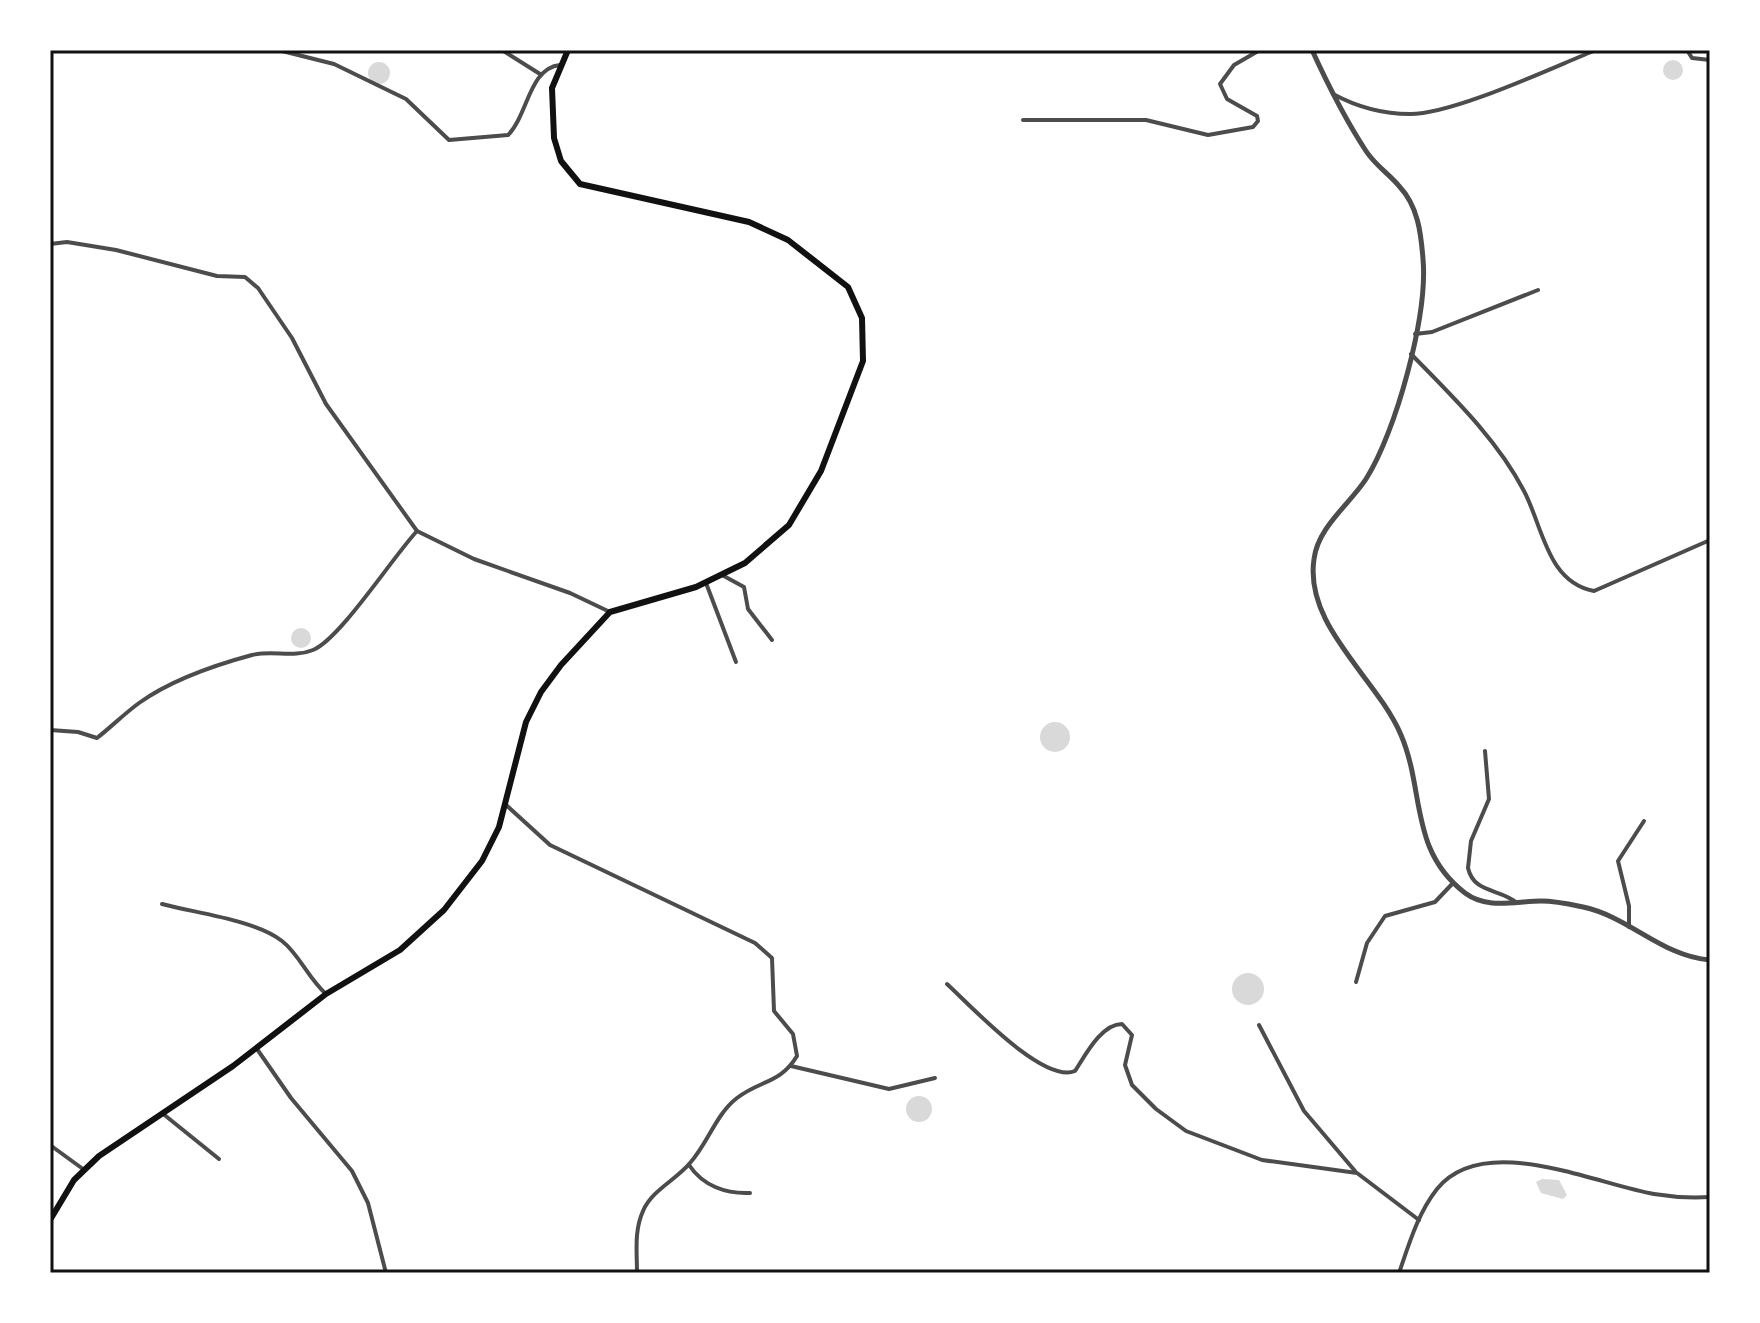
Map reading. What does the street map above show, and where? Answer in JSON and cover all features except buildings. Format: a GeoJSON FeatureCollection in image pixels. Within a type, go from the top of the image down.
{"type":"FeatureCollection","features":[{"type":"Feature","properties":{"kind":"main road"},"geometry":{"type":"LineString","coordinates":[[50,1220],[83,1169],[257,1049],[326,994],[400,950],[444,910],[482,861],[505,804],[514,759],[541,692],[610,612],[706,583],[745,563],[789,525],[821,471],[863,361],[862,318],[848,287],[788,240],[749,222],[580,184],[561,161],[554,138],[552,88],[568,50]]}},
{"type":"Feature","properties":{"kind":"street"},"geometry":{"type":"LineString","coordinates":[[278,50],[334,64],[406,99],[445,137],[457,141],[508,135],[523,115],[540,74],[549,66],[560,65]]}},
{"type":"Feature","properties":{"kind":"street"},"geometry":{"type":"LineString","coordinates":[[502,50],[540,74]]}},
{"type":"Feature","properties":{"kind":"street"},"geometry":{"type":"LineString","coordinates":[[1023,120],[1146,120],[1208,135],[1253,127],[1257,116],[1227,99],[1220,84],[1234,65],[1260,50]]}},
{"type":"Feature","properties":{"kind":"street"},"geometry":{"type":"LineString","coordinates":[[1312,50],[1331,93],[1369,156],[1399,185],[1415,210],[1424,284],[1411,354],[1382,449],[1364,482],[1326,529],[1314,558],[1313,576],[1328,621],[1391,714],[1403,737],[1419,819],[1438,864],[1453,883],[1483,902],[1564,903],[1593,909],[1668,950],[1710,960]]}},
{"type":"Feature","properties":{"kind":"street"},"geometry":{"type":"LineString","coordinates":[[1331,93],[1376,111],[1411,114],[1439,110],[1596,50]]}},
{"type":"Feature","properties":{"kind":"street"},"geometry":{"type":"LineString","coordinates":[[1687,50],[1692,58],[1710,60]]}},
{"type":"Feature","properties":{"kind":"street"},"geometry":{"type":"LineString","coordinates":[[50,244],[67,242],[116,250],[217,276],[245,277],[258,288],[292,338],[326,404],[417,531],[474,559],[570,593],[610,612]]}},
{"type":"Feature","properties":{"kind":"street"},"geometry":{"type":"LineString","coordinates":[[1415,334],[1432,332],[1538,290]]}},
{"type":"Feature","properties":{"kind":"street"},"geometry":{"type":"LineString","coordinates":[[1411,354],[1493,445],[1523,488],[1540,522],[1548,551],[1572,584],[1594,591],[1710,540]]}},
{"type":"Feature","properties":{"kind":"street"},"geometry":{"type":"LineString","coordinates":[[50,730],[97,738],[141,702],[184,679],[273,650],[313,650],[344,626],[359,601],[417,531]]}},
{"type":"Feature","properties":{"kind":"street"},"geometry":{"type":"LineString","coordinates":[[722,575],[744,587],[748,609],[772,640]]}},
{"type":"Feature","properties":{"kind":"street"},"geometry":{"type":"LineString","coordinates":[[706,583],[736,662]]}},
{"type":"Feature","properties":{"kind":"street"},"geometry":{"type":"LineString","coordinates":[[1485,751],[1489,799],[1471,841],[1469,874],[1481,887],[1508,896],[1518,904]]}},
{"type":"Feature","properties":{"kind":"street"},"geometry":{"type":"LineString","coordinates":[[505,804],[550,845],[755,943],[772,958],[774,1011],[793,1034],[797,1056],[786,1074],[738,1097],[721,1116],[711,1137],[689,1165],[651,1197],[636,1233],[637,1273]]}},
{"type":"Feature","properties":{"kind":"street"},"geometry":{"type":"LineString","coordinates":[[1629,927],[1629,906],[1618,861],[1644,821]]}},
{"type":"Feature","properties":{"kind":"street"},"geometry":{"type":"LineString","coordinates":[[1356,982],[1367,943],[1385,916],[1435,902],[1453,883]]}},
{"type":"Feature","properties":{"kind":"street"},"geometry":{"type":"LineString","coordinates":[[162,904],[272,934],[284,942],[304,973],[326,994]]}},
{"type":"Feature","properties":{"kind":"street"},"geometry":{"type":"LineString","coordinates":[[947,984],[1014,1046],[1060,1072],[1075,1071],[1104,1032],[1115,1024],[1122,1024],[1132,1035],[1125,1065],[1132,1085],[1156,1109],[1186,1131],[1262,1160],[1357,1173]]}},
{"type":"Feature","properties":{"kind":"street"},"geometry":{"type":"LineString","coordinates":[[1259,1025],[1304,1111],[1357,1173],[1419,1220]]}},
{"type":"Feature","properties":{"kind":"street"},"geometry":{"type":"LineString","coordinates":[[257,1049],[291,1098],[352,1171],[368,1203],[386,1273]]}},
{"type":"Feature","properties":{"kind":"street"},"geometry":{"type":"LineString","coordinates":[[791,1066],[889,1089],[935,1078]]}},
{"type":"Feature","properties":{"kind":"street"},"geometry":{"type":"LineString","coordinates":[[162,1113],[219,1159]]}},
{"type":"Feature","properties":{"kind":"street"},"geometry":{"type":"LineString","coordinates":[[50,1145],[83,1169]]}},
{"type":"Feature","properties":{"kind":"street"},"geometry":{"type":"LineString","coordinates":[[1399,1273],[1419,1220],[1439,1186],[1477,1165],[1527,1162],[1657,1195],[1710,1197]]}},
{"type":"Feature","properties":{"kind":"street"},"geometry":{"type":"LineString","coordinates":[[689,1165],[704,1181],[716,1188],[750,1193]]}},
{"type":"Feature","properties":{"kind":"shaded area"},"geometry":{"type":"Polygon","coordinates":[[[1673,60],[1680,63],[1683,70],[1680,77],[1673,80],[1666,77],[1663,70],[1666,63],[1673,60]]]}},
{"type":"Feature","properties":{"kind":"shaded area"},"geometry":{"type":"Polygon","coordinates":[[[379,62],[387,65],[390,73],[387,81],[379,84],[371,81],[368,73],[371,65],[379,62]]]}},
{"type":"Feature","properties":{"kind":"shaded area"},"geometry":{"type":"Polygon","coordinates":[[[297,628],[305,628],[311,638],[305,648],[297,648],[291,642],[291,634],[297,628]]]}},
{"type":"Feature","properties":{"kind":"shaded area"},"geometry":{"type":"Polygon","coordinates":[[[1055,722],[1065,727],[1070,737],[1065,747],[1055,752],[1045,747],[1040,737],[1045,727],[1055,722]]]}},
{"type":"Feature","properties":{"kind":"shaded area"},"geometry":{"type":"Polygon","coordinates":[[[1248,973],[1259,978],[1264,989],[1259,1000],[1248,1005],[1237,1000],[1232,989],[1237,978],[1248,973]]]}},
{"type":"Feature","properties":{"kind":"shaded area"},"geometry":{"type":"Polygon","coordinates":[[[919,1096],[929,1099],[932,1109],[929,1119],[919,1122],[909,1119],[906,1109],[909,1099],[919,1096]]]}},
{"type":"Feature","properties":{"kind":"shaded area"},"geometry":{"type":"Polygon","coordinates":[[[1542,1179],[1559,1180],[1567,1195],[1563,1199],[1541,1193],[1536,1182],[1542,1179]]]}}]}
